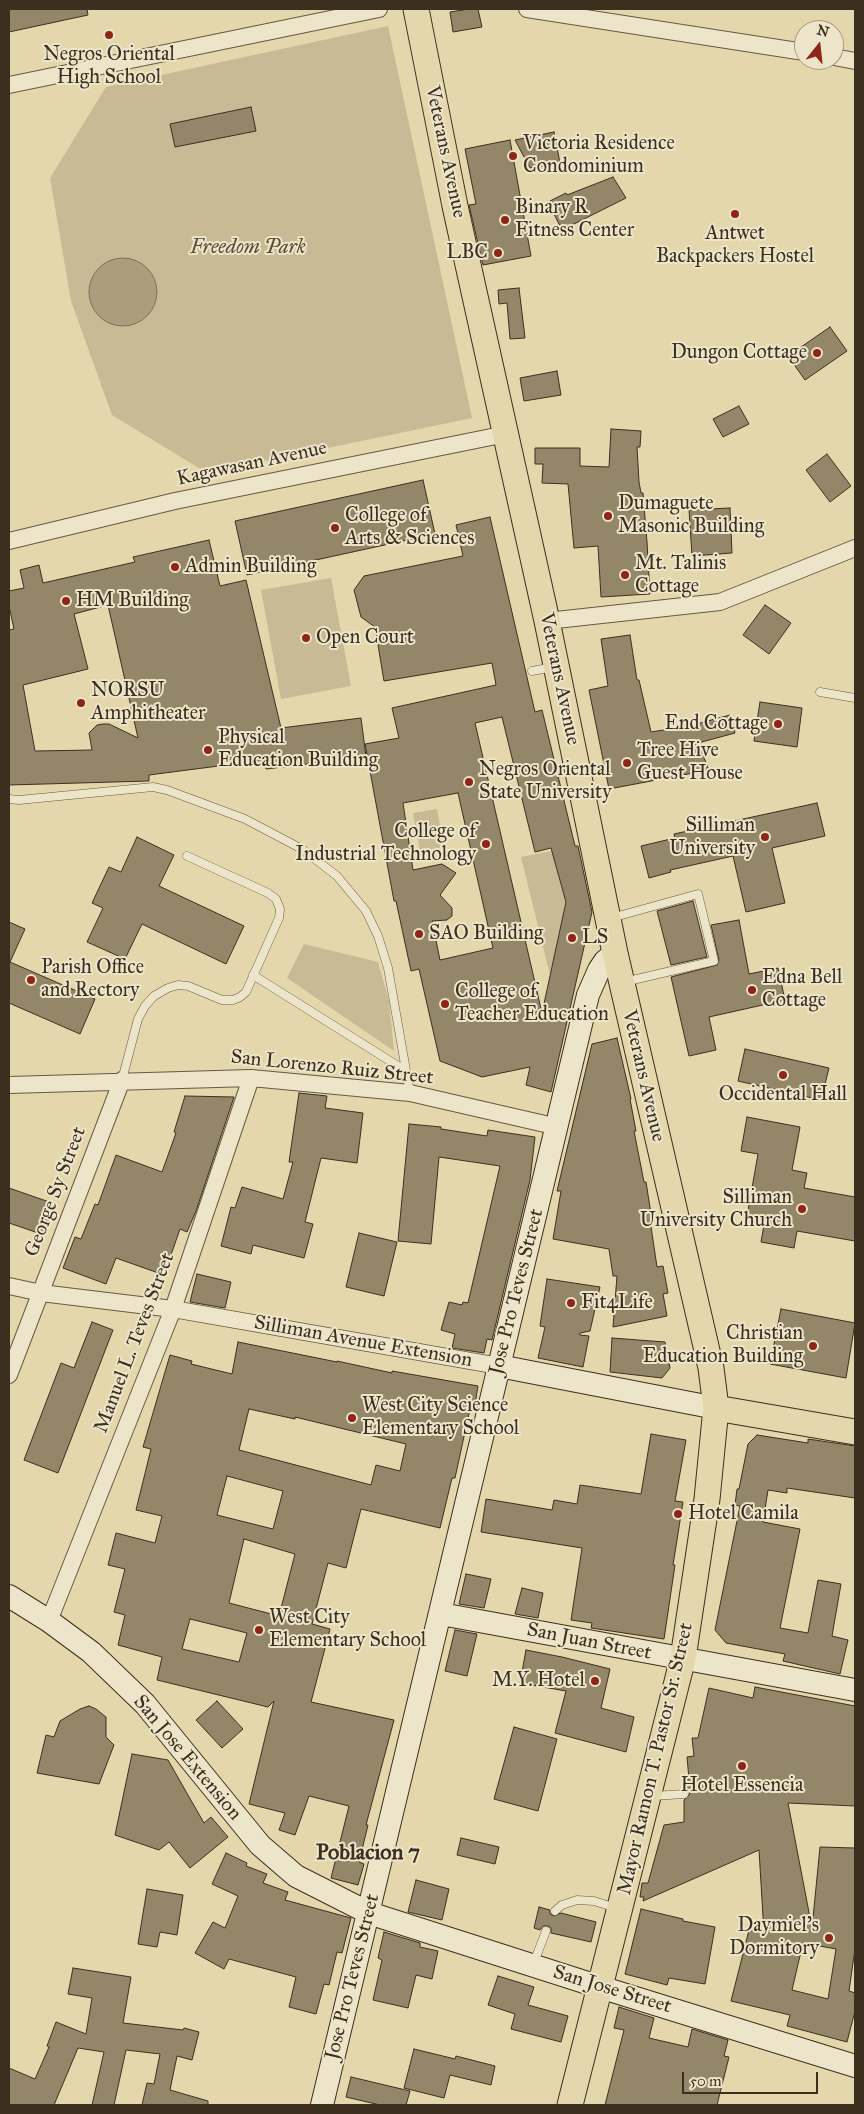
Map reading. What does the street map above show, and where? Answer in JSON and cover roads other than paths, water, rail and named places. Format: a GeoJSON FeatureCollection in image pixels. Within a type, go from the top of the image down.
{"type":"FeatureCollection","features":[{"type":"Feature","properties":{"kind":"main road","name":"Veterans Avenue"},"geometry":{"type":"LineString","coordinates":[[416,9],[455,206],[547,621],[544,669],[608,918],[711,1368],[716,1408]]}},
{"type":"Feature","properties":{"kind":"main road"},"geometry":{"type":"LineString","coordinates":[[716,1408],[855,1432]]}},
{"type":"Feature","properties":{"kind":"main road","name":"Mayor Ramon T. Pastor Sr. Street"},"geometry":{"type":"LineString","coordinates":[[570,2105],[683,1658],[706,1508],[716,1408]]}},
{"type":"Feature","properties":{"kind":"street"},"geometry":{"type":"LineString","coordinates":[[9,85],[379,9]]}},
{"type":"Feature","properties":{"kind":"street"},"geometry":{"type":"LineString","coordinates":[[527,9],[794,50]]}},
{"type":"Feature","properties":{"kind":"street","name":"Kagawasan Avenue"},"geometry":{"type":"LineString","coordinates":[[9,541],[17,541],[175,501],[506,434]]}},
{"type":"Feature","properties":{"kind":"street"},"geometry":{"type":"LineString","coordinates":[[547,621],[720,602],[855,548]]}},
{"type":"Feature","properties":{"kind":"street","name":"Jose Pro Teves Street"},"geometry":{"type":"LineString","coordinates":[[322,2105],[558,1127],[588,995],[599,970],[605,961],[615,953]]}},
{"type":"Feature","properties":{"kind":"street","name":"San Lorenzo Ruiz Street"},"geometry":{"type":"LineString","coordinates":[[9,1085],[122,1080],[252,1078],[410,1093],[558,1127]]}},
{"type":"Feature","properties":{"kind":"street","name":"Manuel L. Teves Street"},"geometry":{"type":"LineString","coordinates":[[49,1620],[173,1309],[252,1078]]}},
{"type":"Feature","properties":{"kind":"street","name":"George Sy Street"},"geometry":{"type":"LineString","coordinates":[[9,1375],[122,1080]]}},
{"type":"Feature","properties":{"kind":"street","name":"Silliman Avenue Extension"},"geometry":{"type":"LineString","coordinates":[[9,1286],[41,1293],[173,1309],[499,1366],[716,1408]]}},
{"type":"Feature","properties":{"kind":"street","name":"San Jose Extension"},"geometry":{"type":"LineString","coordinates":[[9,1596],[49,1620],[91,1652],[145,1704],[260,1845],[296,1876],[369,1913]]}},
{"type":"Feature","properties":{"kind":"street","name":"San Juan Street"},"geometry":{"type":"LineString","coordinates":[[440,1614],[855,1690]]}},
{"type":"Feature","properties":{"kind":"street","name":"San Jose Street"},"geometry":{"type":"LineString","coordinates":[[369,1913],[855,2066]]}},
{"type":"Feature","properties":{"kind":"lane"},"geometry":{"type":"LineString","coordinates":[[820,692],[855,698]]}},
{"type":"Feature","properties":{"kind":"lane"},"geometry":{"type":"LineString","coordinates":[[9,799],[19,800],[153,787],[167,790],[245,819],[302,849],[337,876],[366,911],[378,936],[388,968],[410,1093]]}},
{"type":"Feature","properties":{"kind":"lane"},"geometry":{"type":"LineString","coordinates":[[122,1080],[138,1019],[145,1006],[154,996],[178,985],[188,986],[222,1000],[233,1000],[246,992],[279,918],[280,909],[276,900],[268,893],[187,856]]}},
{"type":"Feature","properties":{"kind":"lane"},"geometry":{"type":"LineString","coordinates":[[608,918],[698,894],[714,960],[622,982]]}},
{"type":"Feature","properties":{"kind":"lane"},"geometry":{"type":"LineString","coordinates":[[253,975],[406,1071]]}},
{"type":"Feature","properties":{"kind":"lane"},"geometry":{"type":"LineString","coordinates":[[648,1796],[684,1794]]}},
{"type":"Feature","properties":{"kind":"lane"},"geometry":{"type":"LineString","coordinates":[[555,1911],[562,1905],[577,1900],[594,1902],[620,1910]]}},
{"type":"Feature","properties":{"kind":"lane"},"geometry":{"type":"LineString","coordinates":[[533,1966],[546,1931]]}},
{"type":"Feature","properties":{"kind":"place","name":"Negros Oriental High School"},"geometry":{"type":"Point","coordinates":[109,35]}},
{"type":"Feature","properties":{"kind":"place","name":"Victoria Residence Condominium"},"geometry":{"type":"Point","coordinates":[513,156]}},
{"type":"Feature","properties":{"kind":"place","name":"Antwet Backpackers Hostel"},"geometry":{"type":"Point","coordinates":[735,214]}},
{"type":"Feature","properties":{"kind":"place","name":"Binary R Fitness Center"},"geometry":{"type":"Point","coordinates":[505,220]}},
{"type":"Feature","properties":{"kind":"place","name":"LBC"},"geometry":{"type":"Point","coordinates":[498,253]}},
{"type":"Feature","properties":{"kind":"place","name":"Dungon Cottage"},"geometry":{"type":"Point","coordinates":[817,353]}},
{"type":"Feature","properties":{"kind":"place","name":"Dumaguete Masonic Building"},"geometry":{"type":"Point","coordinates":[608,516]}},
{"type":"Feature","properties":{"kind":"place","name":"College of Arts & Sciences"},"geometry":{"type":"Point","coordinates":[335,528]}},
{"type":"Feature","properties":{"kind":"place","name":"Admin Building"},"geometry":{"type":"Point","coordinates":[175,567]}},
{"type":"Feature","properties":{"kind":"place","name":"Mt. Talinis Cottage"},"geometry":{"type":"Point","coordinates":[625,575]}},
{"type":"Feature","properties":{"kind":"place","name":"HM Building"},"geometry":{"type":"Point","coordinates":[66,601]}},
{"type":"Feature","properties":{"kind":"place","name":"Open Court"},"geometry":{"type":"Point","coordinates":[306,638]}},
{"type":"Feature","properties":{"kind":"place","name":"NORSU Amphitheater"},"geometry":{"type":"Point","coordinates":[81,703]}},
{"type":"Feature","properties":{"kind":"place","name":"End Cottage"},"geometry":{"type":"Point","coordinates":[778,724]}},
{"type":"Feature","properties":{"kind":"place","name":"Physical Education Building"},"geometry":{"type":"Point","coordinates":[208,750]}},
{"type":"Feature","properties":{"kind":"place","name":"Tree Hive Guest House"},"geometry":{"type":"Point","coordinates":[627,763]}},
{"type":"Feature","properties":{"kind":"place","name":"Negros Oriental State University"},"geometry":{"type":"Point","coordinates":[469,782]}},
{"type":"Feature","properties":{"kind":"place","name":"Silliman University"},"geometry":{"type":"Point","coordinates":[765,837]}},
{"type":"Feature","properties":{"kind":"place","name":"College of Industrial Technology"},"geometry":{"type":"Point","coordinates":[486,844]}},
{"type":"Feature","properties":{"kind":"place","name":"SAO Building"},"geometry":{"type":"Point","coordinates":[419,934]}},
{"type":"Feature","properties":{"kind":"place","name":"LS"},"geometry":{"type":"Point","coordinates":[572,938]}},
{"type":"Feature","properties":{"kind":"place","name":"Parish Office and Rectory"},"geometry":{"type":"Point","coordinates":[31,980]}},
{"type":"Feature","properties":{"kind":"place","name":"Edna Bell Cottage"},"geometry":{"type":"Point","coordinates":[752,990]}},
{"type":"Feature","properties":{"kind":"place","name":"College of Teacher Education"},"geometry":{"type":"Point","coordinates":[445,1004]}},
{"type":"Feature","properties":{"kind":"place","name":"Occidental Hall"},"geometry":{"type":"Point","coordinates":[783,1075]}},
{"type":"Feature","properties":{"kind":"place","name":"Silliman University Church"},"geometry":{"type":"Point","coordinates":[802,1209]}},
{"type":"Feature","properties":{"kind":"place","name":"Fit4Life"},"geometry":{"type":"Point","coordinates":[571,1303]}},
{"type":"Feature","properties":{"kind":"place","name":"Christian Education Building"},"geometry":{"type":"Point","coordinates":[813,1346]}},
{"type":"Feature","properties":{"kind":"place","name":"West City Science Elementary School"},"geometry":{"type":"Point","coordinates":[352,1418]}},
{"type":"Feature","properties":{"kind":"place","name":"Hotel Camila"},"geometry":{"type":"Point","coordinates":[678,1514]}},
{"type":"Feature","properties":{"kind":"place","name":"West City Elementary School"},"geometry":{"type":"Point","coordinates":[259,1630]}},
{"type":"Feature","properties":{"kind":"place","name":"M.Y. Hotel"},"geometry":{"type":"Point","coordinates":[595,1681]}},
{"type":"Feature","properties":{"kind":"place","name":"Hotel Essencia"},"geometry":{"type":"Point","coordinates":[742,1766]}},
{"type":"Feature","properties":{"kind":"place","name":"Daymiel's Dormitory"},"geometry":{"type":"Point","coordinates":[829,1938]}},
{"type":"Feature","properties":{"kind":"district","name":"Poblacion 7"},"geometry":{"type":"Point","coordinates":[368,1854]}},
{"type":"Feature","properties":{"kind":"park label","name":"Freedom Park"},"geometry":{"type":"Point","coordinates":[248,248]}}]}
